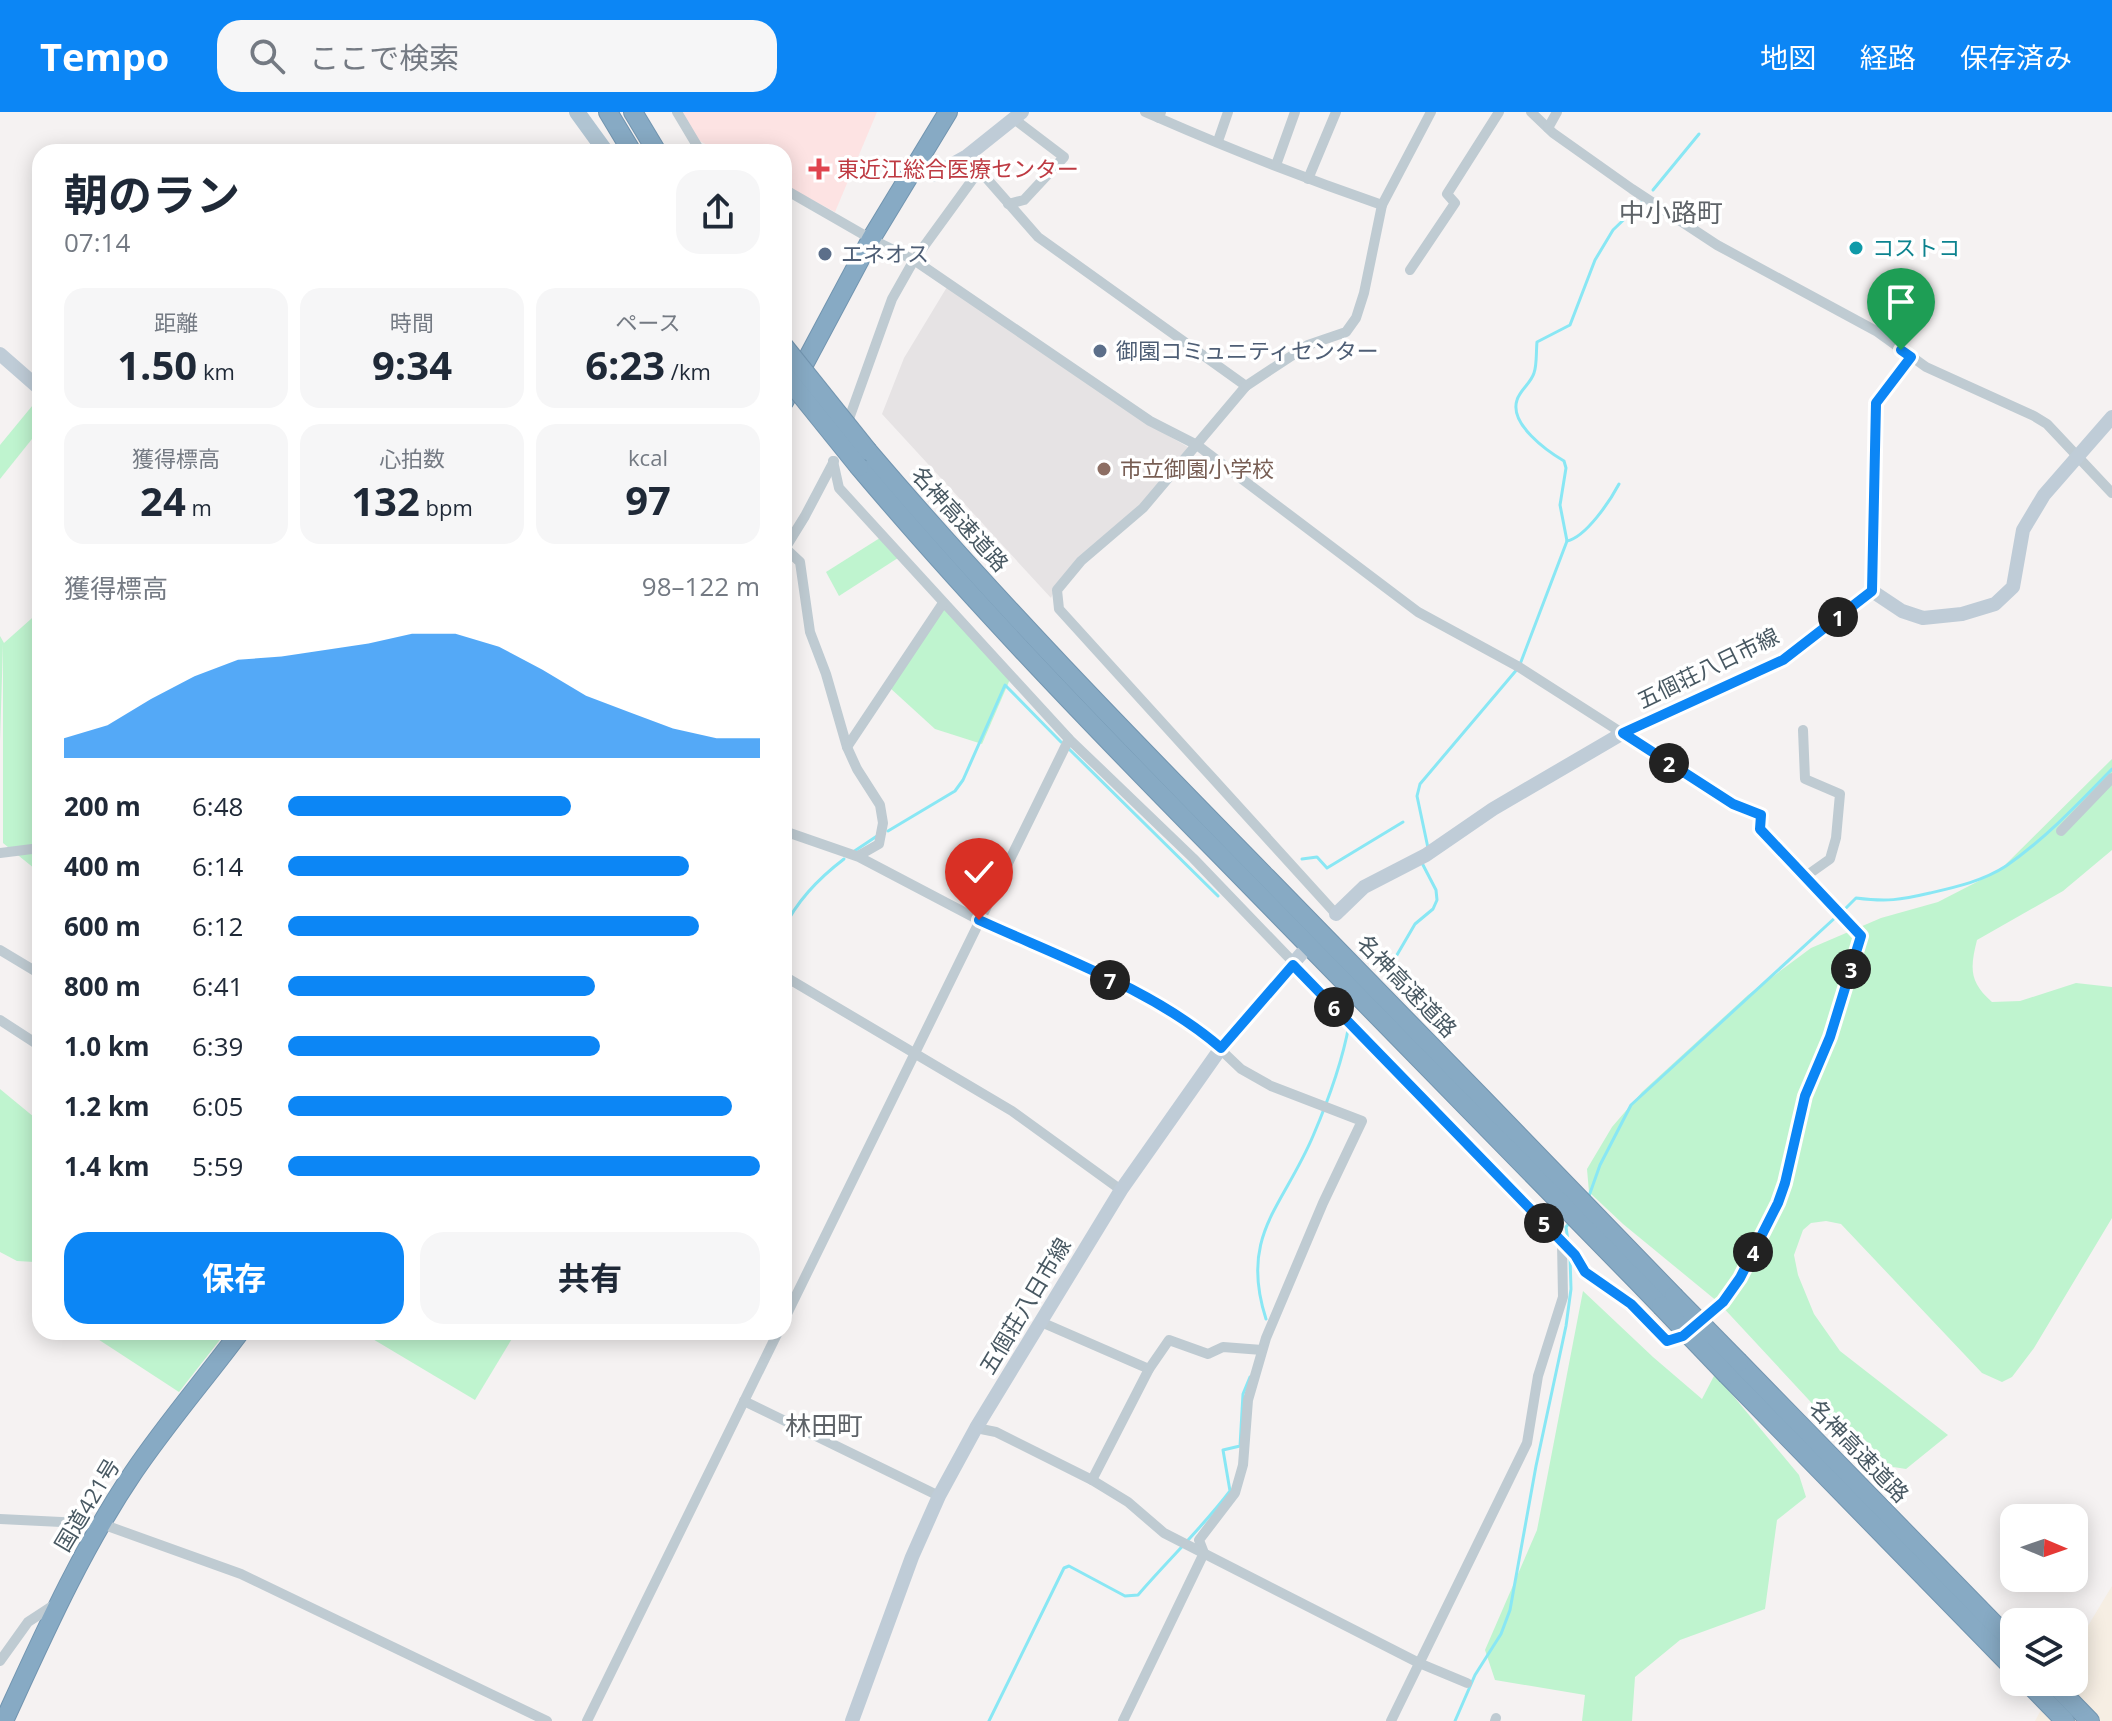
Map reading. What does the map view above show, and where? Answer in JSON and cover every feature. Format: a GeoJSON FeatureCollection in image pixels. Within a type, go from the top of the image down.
{"type":"FeatureCollection","features":[{"type":"Feature","properties":{"kind":"highway"},"geometry":{"type":"LineString","coordinates":[[607,112],[627,144]]}},
{"type":"Feature","properties":{"kind":"highway"},"geometry":{"type":"LineString","coordinates":[[633,112],[652,144]]}},
{"type":"Feature","properties":{"kind":"highway"},"geometry":{"type":"LineString","coordinates":[[792,387],[871,239],[948,112]]}},
{"type":"Feature","properties":{"kind":"highway","name":"名神高速道路"},"geometry":{"type":"LineString","coordinates":[[792,357],[911,529],[1030,658],[1527,1170],[1612,1244],[1668,1301],[1880,1519],[2000,1653]]}},
{"type":"Feature","properties":{"kind":"highway","name":"名神高速道路"},"geometry":{"type":"LineString","coordinates":[[792,383],[863,459],[924,516],[1032,635],[1540,1156],[1612,1244]]}},
{"type":"Feature","properties":{"kind":"highway","name":"国道421号"},"geometry":{"type":"LineString","coordinates":[[4,1721],[59,1602],[102,1524],[134,1472],[234,1340]]}},
{"type":"Feature","properties":{"kind":"highway","name":"名神高速道路"},"geometry":{"type":"LineString","coordinates":[[1880,1519],[2000,1631]]}},
{"type":"Feature","properties":{"kind":"highway"},"geometry":{"type":"LineString","coordinates":[[2041,1696],[2065,1721]]}},
{"type":"Feature","properties":{"kind":"highway"},"geometry":{"type":"LineString","coordinates":[[2066,1696],[2090,1721]]}},
{"type":"Feature","properties":{"kind":"main road"},"geometry":{"type":"LineString","coordinates":[[577,112],[600,144]]}},
{"type":"Feature","properties":{"kind":"main road"},"geometry":{"type":"LineString","coordinates":[[916,165],[933,175],[967,156],[1018,116]]}},
{"type":"Feature","properties":{"kind":"main road"},"geometry":{"type":"LineString","coordinates":[[0,354],[32,382]]}},
{"type":"Feature","properties":{"kind":"main road"},"geometry":{"type":"LineString","coordinates":[[1872,591],[1902,611],[1923,618],[1962,614],[1995,604],[2013,587],[2023,530],[2044,495],[2112,417]]}},
{"type":"Feature","properties":{"kind":"main road","name":"五個荘八日市線"},"geometry":{"type":"LineString","coordinates":[[1336,914],[1364,887],[1429,853],[1493,809],[1623,733],[1783,660],[1872,591]]}},
{"type":"Feature","properties":{"kind":"main road","name":"五個荘八日市線"},"geometry":{"type":"LineString","coordinates":[[852,1721],[912,1557],[939,1496],[976,1428],[1121,1190],[1221,1048],[1298,959]]}},
{"type":"Feature","properties":{"kind":"street"},"geometry":{"type":"LineString","coordinates":[[677,112],[696,144]]}},
{"type":"Feature","properties":{"kind":"street"},"geometry":{"type":"LineString","coordinates":[[1145,112],[1160,115],[1308,179],[1382,205]]}},
{"type":"Feature","properties":{"kind":"street"},"geometry":{"type":"LineString","coordinates":[[1218,141],[1228,112]]}},
{"type":"Feature","properties":{"kind":"street"},"geometry":{"type":"LineString","coordinates":[[1276,165],[1295,112]]}},
{"type":"Feature","properties":{"kind":"street"},"geometry":{"type":"LineString","coordinates":[[1308,179],[1336,112]]}},
{"type":"Feature","properties":{"kind":"street"},"geometry":{"type":"LineString","coordinates":[[1410,270],[1455,203],[1447,194],[1499,112]]}},
{"type":"Feature","properties":{"kind":"street"},"geometry":{"type":"LineString","coordinates":[[1531,112],[1548,128],[1632,189],[1717,245],[1876,331],[1943,376],[2047,424],[2112,493]]}},
{"type":"Feature","properties":{"kind":"street"},"geometry":{"type":"LineString","coordinates":[[1548,128],[1557,112]]}},
{"type":"Feature","properties":{"kind":"street"},"geometry":{"type":"LineString","coordinates":[[1336,914],[1059,609],[1057,590],[1081,561],[1143,508],[1246,386],[1308,345],[1346,332],[1356,318],[1364,293],[1382,205],[1429,113]]}},
{"type":"Feature","properties":{"kind":"street"},"geometry":{"type":"LineString","coordinates":[[1008,204],[1024,200],[1064,157],[1018,116]]}},
{"type":"Feature","properties":{"kind":"street"},"geometry":{"type":"LineString","coordinates":[[967,156],[1038,237],[1246,386]]}},
{"type":"Feature","properties":{"kind":"street"},"geometry":{"type":"LineString","coordinates":[[792,536],[833,461],[892,299],[914,260],[978,172]]}},
{"type":"Feature","properties":{"kind":"street"},"geometry":{"type":"LineString","coordinates":[[792,194],[914,260],[1150,421],[1197,445],[1418,612],[1519,667],[1733,804],[1761,815],[1760,829],[1861,936],[1830,1037],[1805,1096],[1778,1203],[1740,1278],[1723,1302],[1683,1336],[1667,1341],[1631,1304],[1585,1272],[1564,1243],[1298,959],[1069,739],[839,488],[833,461]]}},
{"type":"Feature","properties":{"kind":"street"},"geometry":{"type":"LineString","coordinates":[[1872,591],[1876,403],[1911,357]]}},
{"type":"Feature","properties":{"kind":"street"},"geometry":{"type":"LineString","coordinates":[[792,555],[800,562],[810,632],[847,747],[861,778],[880,805],[883,823],[879,844],[858,856]]}},
{"type":"Feature","properties":{"kind":"street"},"geometry":{"type":"LineString","coordinates":[[847,747],[943,603]]}},
{"type":"Feature","properties":{"kind":"street"},"geometry":{"type":"LineString","coordinates":[[1803,730],[1805,779],[1840,794],[1836,838],[1830,859],[1806,876]]}},
{"type":"Feature","properties":{"kind":"street"},"geometry":{"type":"LineString","coordinates":[[792,1303],[1069,739]]}},
{"type":"Feature","properties":{"kind":"street"},"geometry":{"type":"LineString","coordinates":[[2061,831],[2112,778]]}},
{"type":"Feature","properties":{"kind":"street"},"geometry":{"type":"LineString","coordinates":[[792,834],[858,856],[979,920],[1157,1002],[1200,1030],[1241,1069],[1271,1086],[1362,1121],[1323,1203],[1262,1350],[1248,1400],[1243,1465],[1235,1493],[1199,1540],[1204,1553],[1123,1721]]}},
{"type":"Feature","properties":{"kind":"street"},"geometry":{"type":"LineString","coordinates":[[0,853],[32,849]]}},
{"type":"Feature","properties":{"kind":"street"},"geometry":{"type":"LineString","coordinates":[[0,950],[32,969]]}},
{"type":"Feature","properties":{"kind":"street"},"geometry":{"type":"LineString","coordinates":[[792,981],[1012,1111],[1121,1190]]}},
{"type":"Feature","properties":{"kind":"street"},"geometry":{"type":"LineString","coordinates":[[0,1020],[32,1041]]}},
{"type":"Feature","properties":{"kind":"street"},"geometry":{"type":"LineString","coordinates":[[1391,1721],[1527,1443],[1538,1376],[1563,1297],[1564,1243]]}},
{"type":"Feature","properties":{"kind":"street"},"geometry":{"type":"LineString","coordinates":[[1041,1322],[1149,1369]]}},
{"type":"Feature","properties":{"kind":"street"},"geometry":{"type":"LineString","coordinates":[[587,1721],[774,1340]]}},
{"type":"Feature","properties":{"kind":"street"},"geometry":{"type":"LineString","coordinates":[[1092,1480],[1149,1369],[1169,1340],[1208,1354],[1223,1347],[1262,1350]]}},
{"type":"Feature","properties":{"kind":"street"},"geometry":{"type":"LineString","coordinates":[[744,1401],[939,1496]]}},
{"type":"Feature","properties":{"kind":"street"},"geometry":{"type":"LineString","coordinates":[[976,1428],[996,1432],[1092,1480],[1128,1502],[1164,1533],[1419,1663],[1467,1683]]}},
{"type":"Feature","properties":{"kind":"street"},"geometry":{"type":"LineString","coordinates":[[0,1519],[102,1524],[241,1574],[547,1721]]}},
{"type":"Feature","properties":{"kind":"street"},"geometry":{"type":"LineString","coordinates":[[0,1661],[28,1622],[59,1602]]}},
{"type":"Feature","properties":{"kind":"shaded area","name":"東近江総合医療センター"},"geometry":{"type":"Polygon","coordinates":[[[683,112],[877,112],[835,212],[792,189],[792,144],[705,144],[698,140],[683,112]]]}},
{"type":"Feature","properties":{"kind":"shaded area"},"geometry":{"type":"Polygon","coordinates":[[[947,287],[1148,424],[1188,447],[1143,503],[1056,587],[1051,598],[882,414],[904,358],[947,287]]]}},
{"type":"Feature","properties":{"kind":"green space"},"geometry":{"type":"Polygon","coordinates":[[[32,406],[32,439],[0,479],[0,445],[32,406]]]}},
{"type":"Feature","properties":{"kind":"green space"},"geometry":{"type":"Polygon","coordinates":[[[883,536],[901,556],[839,596],[826,572],[883,536]]]}},
{"type":"Feature","properties":{"kind":"green space"},"geometry":{"type":"Polygon","coordinates":[[[943,603],[1011,677],[982,744],[935,729],[889,687],[943,603]]]}},
{"type":"Feature","properties":{"kind":"green space"},"geometry":{"type":"Polygon","coordinates":[[[32,618],[32,867],[3,843],[3,644],[0,741],[0,636],[4,643],[32,618]]]}},
{"type":"Feature","properties":{"kind":"green space"},"geometry":{"type":"Polygon","coordinates":[[[2112,759],[2112,850],[2063,891],[1977,940],[1973,959],[1975,981],[1992,1002],[2020,1001],[2076,983],[2112,987],[2112,1218],[2034,1348],[2012,1377],[2002,1382],[1982,1373],[1841,1224],[1826,1221],[1811,1223],[1803,1230],[1794,1255],[1798,1275],[1814,1314],[1840,1351],[1948,1435],[1906,1469],[1881,1465],[1863,1454],[1834,1427],[1718,1302],[1589,1192],[1587,1169],[1612,1127],[1642,1092],[1748,995],[1811,948],[1881,918],[1938,902],[2000,870],[2112,759]]]}},
{"type":"Feature","properties":{"kind":"green space"},"geometry":{"type":"Polygon","coordinates":[[[0,1089],[32,1115],[32,1262],[17,1261],[0,1252],[0,1089]]]}},
{"type":"Feature","properties":{"kind":"green space"},"geometry":{"type":"Polygon","coordinates":[[[1583,1291],[1702,1399],[1715,1374],[1799,1475],[1806,1497],[1777,1520],[1765,1609],[1680,1640],[1635,1677],[1632,1721],[1582,1721],[1585,1695],[1495,1680],[1485,1650],[1537,1530],[1583,1291]]]}},
{"type":"Feature","properties":{"kind":"green space"},"geometry":{"type":"Polygon","coordinates":[[[99,1340],[220,1340],[179,1392],[99,1340]]]}},
{"type":"Feature","properties":{"kind":"green space"},"geometry":{"type":"Polygon","coordinates":[[[374,1340],[511,1340],[475,1400],[374,1340]]]}},
{"type":"Feature","properties":{"kind":"sand"},"geometry":{"type":"Polygon","coordinates":[[[2112,1586],[2112,1721],[2035,1721],[2048,1696],[2088,1696],[2088,1626],[2112,1586]]]}},
{"type":"Feature","properties":{"kind":"waterway"},"geometry":{"type":"LineString","coordinates":[[1653,190],[1699,134]]}},
{"type":"Feature","properties":{"kind":"waterway"},"geometry":{"type":"LineString","coordinates":[[1428,848],[1417,796],[1420,784],[1519,667],[1567,541],[1560,505],[1566,468],[1564,461],[1540,444],[1524,427],[1516,409],[1517,400],[1534,373],[1537,342],[1570,325],[1595,260],[1613,230],[1642,202]]}},
{"type":"Feature","properties":{"kind":"waterway"},"geometry":{"type":"LineString","coordinates":[[1567,541],[1589,526],[1619,484]]}},
{"type":"Feature","properties":{"kind":"waterway"},"geometry":{"type":"LineString","coordinates":[[888,831],[955,791],[963,780],[1005,685],[1061,742]]}},
{"type":"Feature","properties":{"kind":"waterway"},"geometry":{"type":"LineString","coordinates":[[1069,749],[1218,896]]}},
{"type":"Feature","properties":{"kind":"waterway"},"geometry":{"type":"LineString","coordinates":[[1843,911],[1856,898],[1885,900],[1910,897],[1988,876],[2006,866],[2048,832],[2112,769]]}},
{"type":"Feature","properties":{"kind":"waterway"},"geometry":{"type":"LineString","coordinates":[[1302,859],[1317,857],[1327,868],[1403,822]]}},
{"type":"Feature","properties":{"kind":"waterway"},"geometry":{"type":"LineString","coordinates":[[853,852],[877,836]]}},
{"type":"Feature","properties":{"kind":"waterway"},"geometry":{"type":"LineString","coordinates":[[792,915],[810,890],[844,859]]}},
{"type":"Feature","properties":{"kind":"waterway"},"geometry":{"type":"LineString","coordinates":[[1394,960],[1415,924],[1433,909],[1437,900],[1436,890],[1422,863]]}},
{"type":"Feature","properties":{"kind":"waterway"},"geometry":{"type":"LineString","coordinates":[[1589,1196],[1600,1165],[1631,1105],[1837,916]]}},
{"type":"Feature","properties":{"kind":"waterway"},"geometry":{"type":"LineString","coordinates":[[1266,1319],[1259,1290],[1261,1243],[1268,1223],[1319,1123],[1349,1025]]}},
{"type":"Feature","properties":{"kind":"waterway"},"geometry":{"type":"LineString","coordinates":[[1568,1241],[1566,1227],[1570,1222]]}},
{"type":"Feature","properties":{"kind":"waterway"},"geometry":{"type":"LineString","coordinates":[[1455,1721],[1475,1675],[1501,1634],[1510,1610],[1566,1326],[1571,1289],[1570,1256]]}},
{"type":"Feature","properties":{"kind":"waterway"},"geometry":{"type":"LineString","coordinates":[[989,1721],[1064,1568],[1069,1566],[1125,1596],[1138,1595],[1230,1491],[1223,1450],[1240,1446],[1243,1394],[1250,1377]]}},
{"type":"Feature","properties":{"kind":"place","name":"東近江総合医療センター"},"geometry":{"type":"Point","coordinates":[819,169]}},
{"type":"Feature","properties":{"kind":"place","name":"コストコ"},"geometry":{"type":"Point","coordinates":[1856,248]}},
{"type":"Feature","properties":{"kind":"place","name":"エネオス"},"geometry":{"type":"Point","coordinates":[825,254]}},
{"type":"Feature","properties":{"kind":"place","name":"御園コミュニティセンター"},"geometry":{"type":"Point","coordinates":[1100,351]}},
{"type":"Feature","properties":{"kind":"place","name":"市立御園小学校"},"geometry":{"type":"Point","coordinates":[1104,469]}},
{"type":"Feature","properties":{"kind":"district","name":"中小路町"},"geometry":{"type":"Point","coordinates":[1671,213]}},
{"type":"Feature","properties":{"kind":"district","name":"林田町"},"geometry":{"type":"Point","coordinates":[824,1426]}},
{"type":"Feature","properties":{"kind":"route"},"geometry":{"type":"LineString","coordinates":[[979,920],[1157,1002],[1221,1048],[1293,965],[1575,1255],[1585,1272],[1631,1304],[1667,1341],[1683,1336],[1723,1302],[1740,1278],[1778,1203],[1805,1096],[1830,1037],[1861,936],[1760,829],[1761,815],[1733,804],[1623,733],[1783,660],[1872,591],[1876,403],[1911,357],[1901,350]]}}]}
